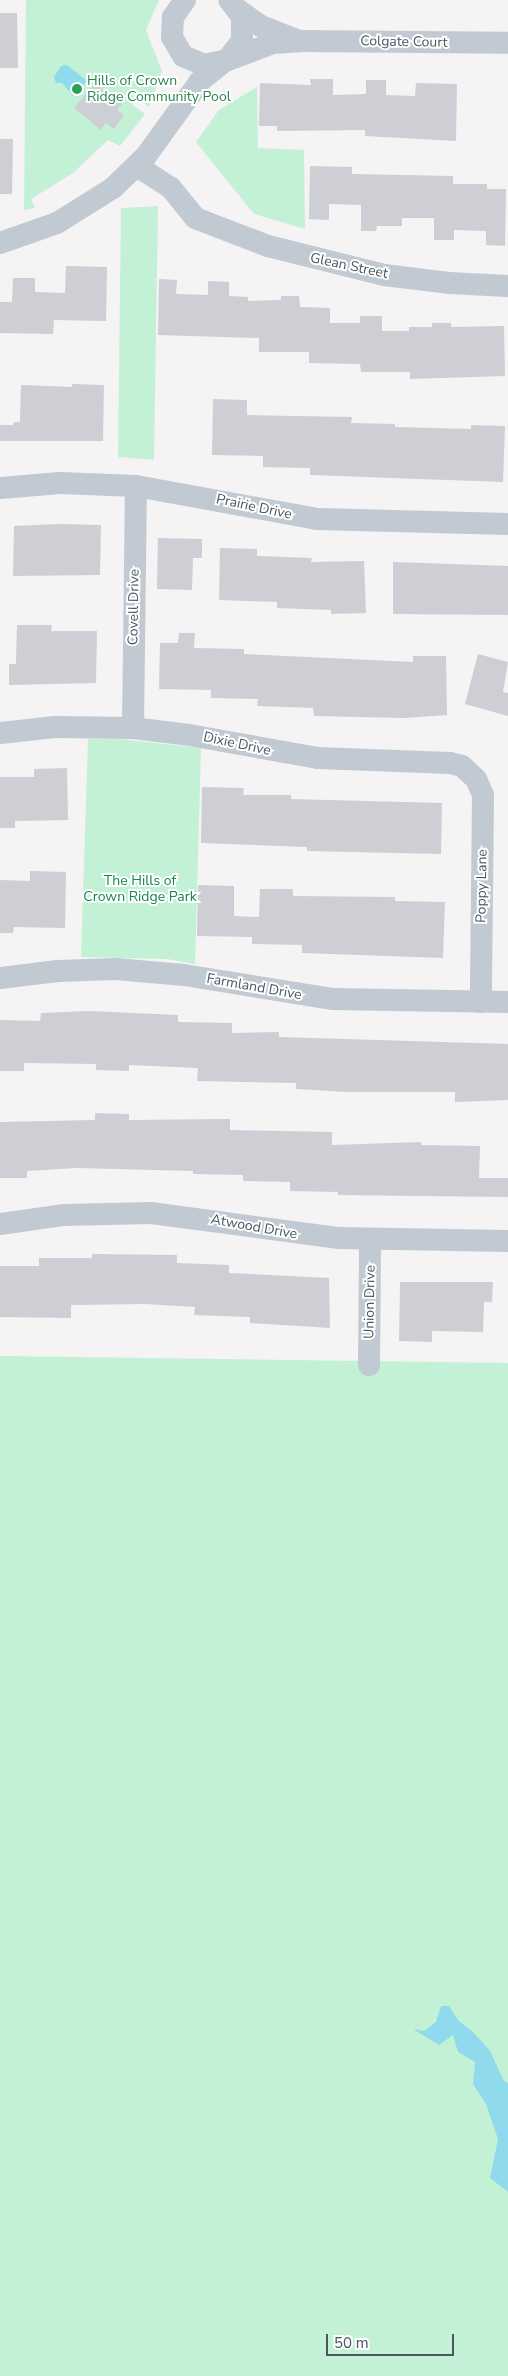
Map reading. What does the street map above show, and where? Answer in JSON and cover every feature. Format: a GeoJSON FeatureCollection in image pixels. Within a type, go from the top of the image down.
{"type":"FeatureCollection","features":[{"type":"Feature","properties":{"kind":"street"},"geometry":{"type":"LineString","coordinates":[[176,114],[182,80],[172,22],[186,0]]}},
{"type":"Feature","properties":{"kind":"street"},"geometry":{"type":"LineString","coordinates":[[0,243],[33,233],[75,214],[113,188],[137,166],[200,82],[226,60],[242,41],[244,29],[234,4]]}},
{"type":"Feature","properties":{"kind":"street","name":"Colgate Court"},"geometry":{"type":"LineString","coordinates":[[234,4],[260,26],[299,41]]}},
{"type":"Feature","properties":{"kind":"street","name":"Colgate Court"},"geometry":{"type":"LineString","coordinates":[[226,60],[273,43],[299,41],[508,43]]}},
{"type":"Feature","properties":{"kind":"street"},"geometry":{"type":"LineString","coordinates":[[176,47],[193,62],[204,65],[226,60]]}},
{"type":"Feature","properties":{"kind":"street","name":"Glean Street"},"geometry":{"type":"LineString","coordinates":[[137,166],[171,188],[195,218],[268,246],[342,266],[416,280],[508,286]]}},
{"type":"Feature","properties":{"kind":"street","name":"Prairie Drive"},"geometry":{"type":"LineString","coordinates":[[0,488],[60,484],[136,486],[318,519],[508,524]]}},
{"type":"Feature","properties":{"kind":"street","name":"Covell Drive"},"geometry":{"type":"LineString","coordinates":[[133,728],[136,486]]}},
{"type":"Feature","properties":{"kind":"street","name":"Dixie Drive"},"geometry":{"type":"LineString","coordinates":[[0,733],[55,727],[133,728],[189,734],[318,758],[450,763],[472,774]]}},
{"type":"Feature","properties":{"kind":"street","name":"Poppy Lane"},"geometry":{"type":"LineString","coordinates":[[472,774],[481,788],[483,802],[481,1002]]}},
{"type":"Feature","properties":{"kind":"street","name":"Farmland Drive"},"geometry":{"type":"LineString","coordinates":[[0,978],[58,971],[116,970],[184,975],[333,999],[508,1002]]}},
{"type":"Feature","properties":{"kind":"street","name":"Atwood Drive"},"geometry":{"type":"LineString","coordinates":[[0,1224],[64,1215],[151,1213],[312,1236],[370,1239],[508,1241]]}},
{"type":"Feature","properties":{"kind":"street","name":"Union Drive"},"geometry":{"type":"LineString","coordinates":[[369,1365],[370,1239]]}},
{"type":"Feature","properties":{"kind":"green space"},"geometry":{"type":"Polygon","coordinates":[[[26,0],[159,0],[146,30],[162,71],[149,107],[138,99],[132,104],[145,114],[120,146],[108,140],[73,173],[31,199],[35,208],[24,210],[26,0]]]}},
{"type":"Feature","properties":{"kind":"green space"},"geometry":{"type":"Polygon","coordinates":[[[257,87],[258,148],[304,150],[305,229],[254,214],[196,142],[219,110],[257,87]]]}},
{"type":"Feature","properties":{"kind":"green space"},"geometry":{"type":"Polygon","coordinates":[[[158,206],[154,460],[118,457],[121,208],[158,206]]]}},
{"type":"Feature","properties":{"kind":"green space","name":"The Hills of Crown Ridge Park"},"geometry":{"type":"Polygon","coordinates":[[[88,739],[119,739],[201,748],[195,964],[167,959],[81,957],[88,739]]]}},
{"type":"Feature","properties":{"kind":"green space"},"geometry":{"type":"Polygon","coordinates":[[[0,1356],[508,1363],[508,2376],[0,2376],[0,1356]]]}},
{"type":"Feature","properties":{"kind":"water"},"geometry":{"type":"Polygon","coordinates":[[[67,65],[87,81],[73,96],[62,83],[56,83],[54,77],[61,66],[67,65]]]}},
{"type":"Feature","properties":{"kind":"water"},"geometry":{"type":"Polygon","coordinates":[[[441,2006],[449,2006],[458,2020],[475,2034],[490,2051],[504,2081],[508,2083],[508,2192],[490,2178],[498,2139],[486,2104],[473,2084],[475,2062],[458,2052],[453,2035],[439,2045],[413,2029],[424,2031],[436,2022],[441,2006]]]}},
{"type":"Feature","properties":{"kind":"building"},"geometry":{"type":"Polygon","coordinates":[[[0,13],[17,13],[18,68],[0,68],[0,13]]]}},
{"type":"Feature","properties":{"kind":"building"},"geometry":{"type":"Polygon","coordinates":[[[310,79],[333,79],[333,95],[366,94],[366,80],[386,80],[386,95],[415,96],[416,83],[457,84],[456,141],[365,136],[365,130],[277,131],[277,126],[259,126],[260,83],[311,85],[310,79]]]}},
{"type":"Feature","properties":{"kind":"building"},"geometry":{"type":"Polygon","coordinates":[[[95,83],[122,104],[117,110],[124,115],[114,129],[106,123],[101,130],[74,108],[95,83]]]}},
{"type":"Feature","properties":{"kind":"building"},"geometry":{"type":"Polygon","coordinates":[[[0,139],[13,139],[12,194],[0,194],[0,139]]]}},
{"type":"Feature","properties":{"kind":"building"},"geometry":{"type":"Polygon","coordinates":[[[310,166],[352,167],[352,174],[453,176],[453,184],[487,184],[487,189],[506,189],[505,246],[486,245],[486,231],[454,230],[454,240],[434,240],[434,218],[402,218],[402,226],[377,226],[376,231],[361,231],[361,205],[329,204],[329,220],[309,219],[310,166]]]}},
{"type":"Feature","properties":{"kind":"building"},"geometry":{"type":"Polygon","coordinates":[[[66,266],[107,267],[106,321],[54,320],[53,334],[0,333],[0,302],[12,302],[13,278],[35,278],[35,292],[65,293],[66,266]]]}},
{"type":"Feature","properties":{"kind":"building"},"geometry":{"type":"Polygon","coordinates":[[[159,279],[177,280],[176,294],[208,295],[208,281],[229,282],[229,296],[248,297],[248,301],[281,300],[281,296],[299,296],[300,307],[330,308],[330,323],[360,323],[360,316],[382,316],[382,331],[409,331],[409,327],[432,327],[432,323],[451,323],[451,327],[504,326],[505,376],[410,379],[410,372],[361,372],[360,364],[309,363],[309,352],[259,352],[259,338],[158,335],[159,279]]]}},
{"type":"Feature","properties":{"kind":"building"},"geometry":{"type":"Polygon","coordinates":[[[72,384],[104,385],[103,441],[0,441],[0,425],[13,425],[14,422],[20,422],[21,385],[72,387],[72,384]]]}},
{"type":"Feature","properties":{"kind":"building"},"geometry":{"type":"Polygon","coordinates":[[[213,399],[247,400],[247,415],[352,417],[351,423],[395,424],[395,427],[471,429],[471,425],[505,426],[503,482],[310,475],[310,468],[263,467],[263,456],[212,455],[213,399]]]}},
{"type":"Feature","properties":{"kind":"building"},"geometry":{"type":"Polygon","coordinates":[[[101,525],[100,575],[13,576],[14,526],[101,525]]]}},
{"type":"Feature","properties":{"kind":"building"},"geometry":{"type":"Polygon","coordinates":[[[158,538],[202,539],[202,558],[193,558],[192,590],[157,589],[158,538]]]}},
{"type":"Feature","properties":{"kind":"building"},"geometry":{"type":"Polygon","coordinates":[[[220,548],[257,549],[257,556],[312,558],[311,562],[364,561],[366,613],[331,614],[331,610],[277,608],[277,602],[219,600],[220,548]]]}},
{"type":"Feature","properties":{"kind":"building"},"geometry":{"type":"Polygon","coordinates":[[[393,562],[508,566],[508,615],[393,614],[393,562]]]}},
{"type":"Feature","properties":{"kind":"building"},"geometry":{"type":"Polygon","coordinates":[[[17,625],[52,625],[51,631],[97,631],[96,683],[9,685],[9,664],[16,664],[17,625]]]}},
{"type":"Feature","properties":{"kind":"building"},"geometry":{"type":"Polygon","coordinates":[[[179,633],[195,633],[194,648],[244,649],[244,654],[413,662],[413,656],[446,656],[447,715],[404,718],[314,716],[313,708],[257,706],[258,699],[211,698],[211,690],[159,689],[160,643],[178,643],[179,633]]]}},
{"type":"Feature","properties":{"kind":"building"},"geometry":{"type":"Polygon","coordinates":[[[478,654],[508,662],[503,692],[508,693],[508,716],[465,704],[478,654]]]}},
{"type":"Feature","properties":{"kind":"building"},"geometry":{"type":"Polygon","coordinates":[[[67,768],[68,820],[15,821],[15,828],[0,828],[0,777],[34,777],[34,769],[67,768]]]}},
{"type":"Feature","properties":{"kind":"building"},"geometry":{"type":"Polygon","coordinates":[[[202,787],[244,788],[243,795],[291,795],[291,799],[442,803],[441,854],[307,851],[307,847],[201,843],[202,787]]]}},
{"type":"Feature","properties":{"kind":"building"},"geometry":{"type":"Polygon","coordinates":[[[30,871],[66,872],[65,928],[14,927],[13,933],[0,933],[0,880],[30,881],[30,871]]]}},
{"type":"Feature","properties":{"kind":"building"},"geometry":{"type":"Polygon","coordinates":[[[198,885],[234,886],[234,916],[259,917],[260,889],[293,889],[293,896],[395,897],[395,901],[445,902],[443,958],[302,953],[302,945],[252,944],[252,937],[197,936],[198,885]]]}},
{"type":"Feature","properties":{"kind":"building"},"geometry":{"type":"Polygon","coordinates":[[[89,1011],[178,1015],[178,1022],[232,1023],[232,1033],[279,1032],[279,1037],[508,1044],[508,1100],[455,1102],[455,1092],[346,1092],[296,1089],[296,1083],[197,1081],[198,1068],[129,1065],[129,1071],[96,1070],[96,1064],[24,1063],[24,1071],[0,1071],[0,1020],[40,1021],[41,1013],[89,1011]]]}},
{"type":"Feature","properties":{"kind":"building"},"geometry":{"type":"Polygon","coordinates":[[[95,1113],[129,1114],[129,1120],[230,1119],[230,1130],[332,1132],[332,1145],[421,1142],[421,1145],[480,1146],[479,1178],[508,1178],[508,1197],[338,1195],[338,1192],[290,1191],[290,1182],[243,1181],[243,1175],[193,1174],[193,1171],[77,1168],[27,1171],[27,1178],[0,1178],[0,1122],[95,1120],[95,1113]]]}},
{"type":"Feature","properties":{"kind":"building"},"geometry":{"type":"Polygon","coordinates":[[[92,1254],[177,1255],[177,1263],[229,1265],[229,1273],[329,1278],[330,1328],[250,1323],[250,1317],[194,1315],[195,1307],[145,1304],[71,1305],[71,1318],[0,1317],[0,1266],[39,1266],[39,1258],[92,1258],[92,1254]]]}},
{"type":"Feature","properties":{"kind":"building"},"geometry":{"type":"Polygon","coordinates":[[[400,1282],[493,1282],[492,1302],[484,1302],[483,1332],[432,1331],[432,1342],[399,1341],[400,1282]]]}},
{"type":"Feature","properties":{"kind":"place","name":"Hills of Crown Ridge Community Pool"},"geometry":{"type":"Point","coordinates":[77,89]}}]}
